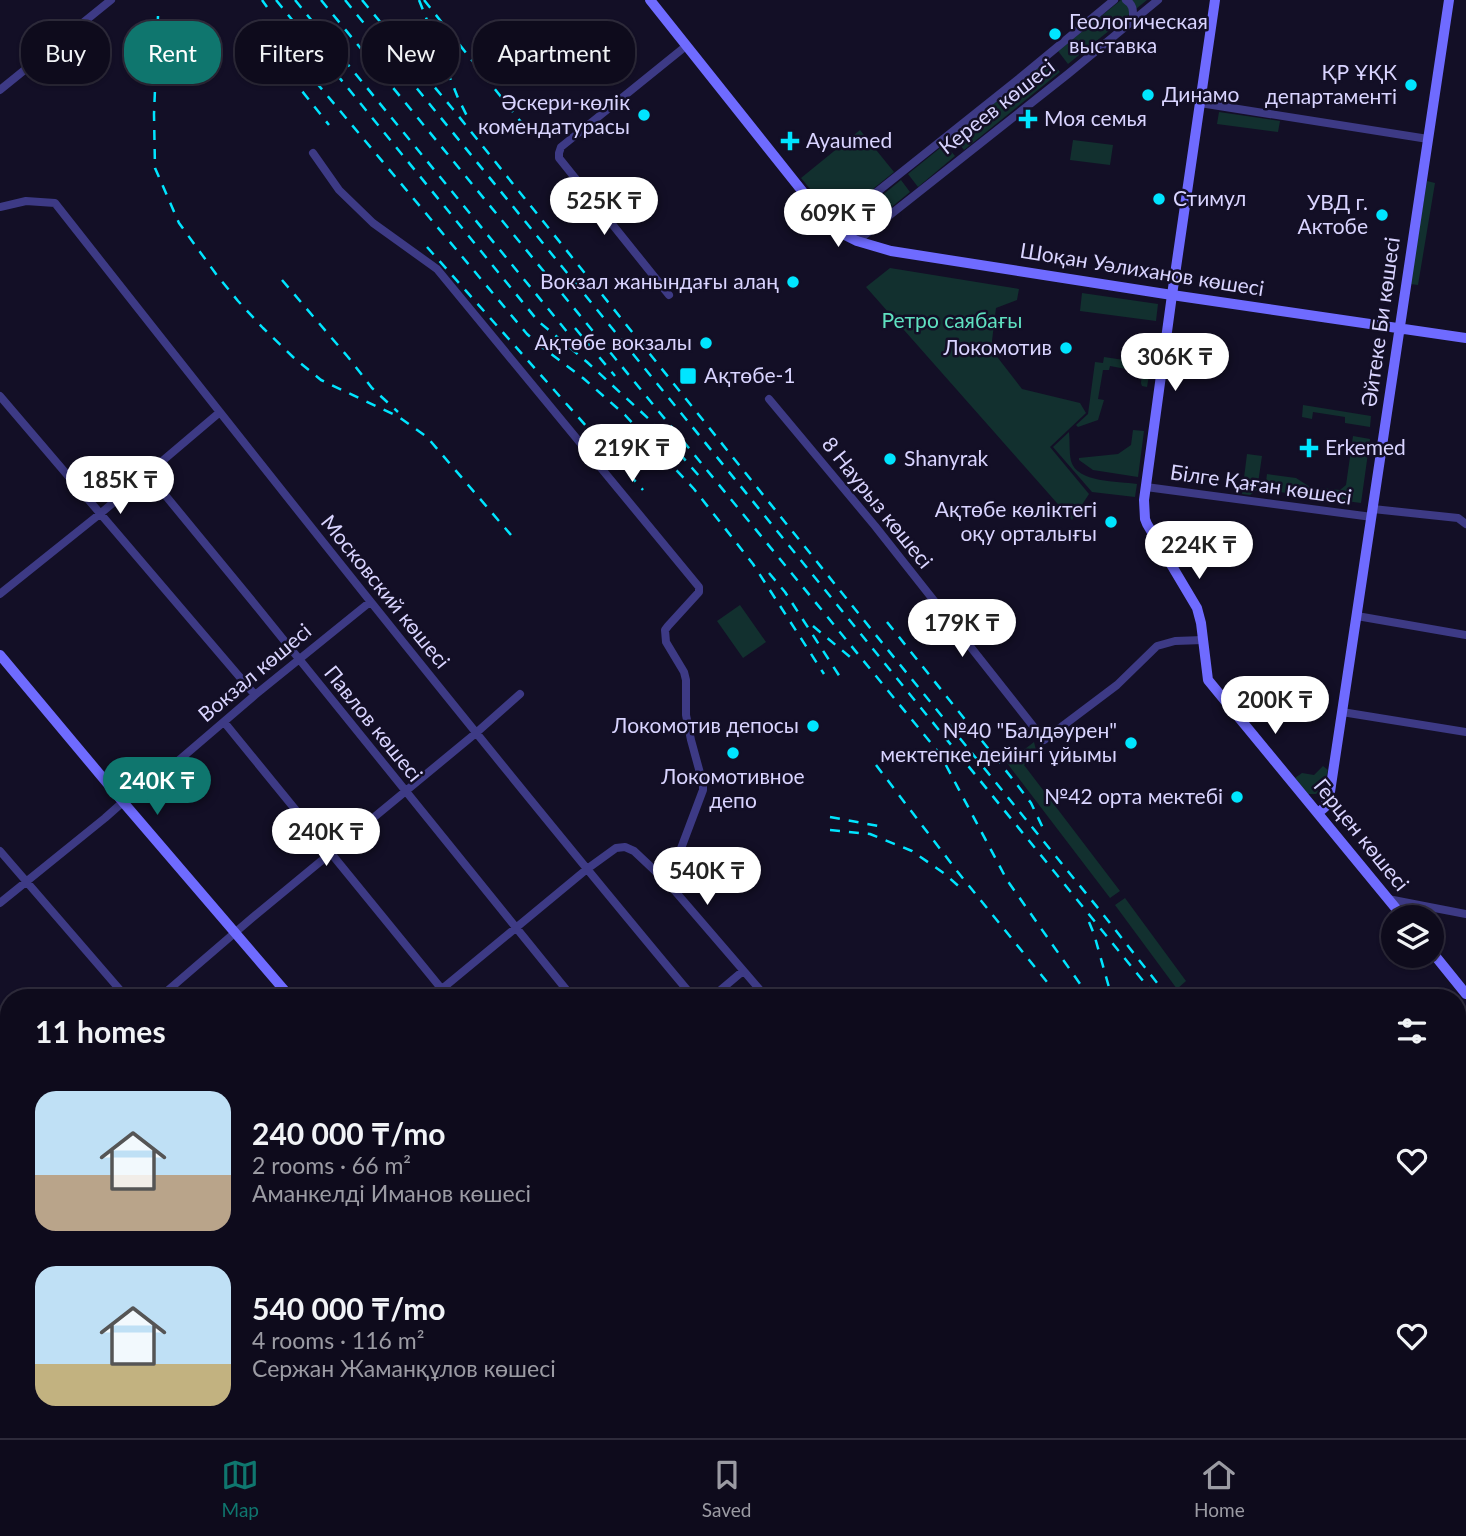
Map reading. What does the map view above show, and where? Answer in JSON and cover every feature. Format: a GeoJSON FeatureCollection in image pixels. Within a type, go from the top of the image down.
{"type":"FeatureCollection","features":[{"type":"Feature","properties":{"kind":"street"},"geometry":{"type":"LineString","coordinates":[[0,90],[111,0]]}},
{"type":"Feature","properties":{"kind":"street","name":"Шоқан Уәлиханов көшесі"},"geometry":{"type":"LineString","coordinates":[[650,0],[821,216],[833,227],[857,241],[891,251],[1466,338]]}},
{"type":"Feature","properties":{"kind":"street","name":"Кереев көшесі"},"geometry":{"type":"LineString","coordinates":[[833,227],[1114,0]]}},
{"type":"Feature","properties":{"kind":"street"},"geometry":{"type":"LineString","coordinates":[[1126,0],[1131,2],[1133,7],[1133,20]]}},
{"type":"Feature","properties":{"kind":"street","name":"Кереев көшесі"},"geometry":{"type":"LineString","coordinates":[[857,241],[1158,0]]}},
{"type":"Feature","properties":{"kind":"street"},"geometry":{"type":"LineString","coordinates":[[1203,640],[1197,608],[1145,519],[1144,500],[1200,103],[1211,0]]}},
{"type":"Feature","properties":{"kind":"street","name":"Әйтеке Би көшесі"},"geometry":{"type":"LineString","coordinates":[[1318,813],[1325,807],[1330,792],[1449,0]]}},
{"type":"Feature","properties":{"kind":"street"},"geometry":{"type":"LineString","coordinates":[[669,295],[559,158],[559,153],[561,147],[686,46]]}},
{"type":"Feature","properties":{"kind":"street"},"geometry":{"type":"LineString","coordinates":[[1200,103],[1428,139]]}},
{"type":"Feature","properties":{"kind":"street"},"geometry":{"type":"LineString","coordinates":[[313,153],[339,190],[373,223],[437,270],[699,587],[699,592],[668,626],[665,637],[684,672],[686,715],[703,784],[668,883]]}},
{"type":"Feature","properties":{"kind":"street","name":"Московский көшесі"},"geometry":{"type":"LineString","coordinates":[[0,207],[26,201],[55,203],[370,602],[687,989]]}},
{"type":"Feature","properties":{"kind":"street"},"geometry":{"type":"LineString","coordinates":[[0,396],[255,695]]}},
{"type":"Feature","properties":{"kind":"street","name":"8 Наурыз көшесі"},"geometry":{"type":"LineString","coordinates":[[769,399],[875,526],[1044,740],[1117,685],[1157,646],[1175,641],[1203,640]]}},
{"type":"Feature","properties":{"kind":"street"},"geometry":{"type":"LineString","coordinates":[[0,594],[220,412]]}},
{"type":"Feature","properties":{"kind":"street","name":"Павлов көшесі"},"geometry":{"type":"LineString","coordinates":[[147,473],[566,989]]}},
{"type":"Feature","properties":{"kind":"street","name":"Білге Қаған көшесі"},"geometry":{"type":"LineString","coordinates":[[1146,487],[1372,513],[1458,518],[1466,524]]}},
{"type":"Feature","properties":{"kind":"street","name":"Вокзал көшесі"},"geometry":{"type":"LineString","coordinates":[[0,903],[123,802],[150,785],[370,602]]}},
{"type":"Feature","properties":{"kind":"street"},"geometry":{"type":"LineString","coordinates":[[1357,616],[1466,635]]}},
{"type":"Feature","properties":{"kind":"street","name":"Герцен көшесі"},"geometry":{"type":"LineString","coordinates":[[1203,640],[1208,680],[1393,905]]}},
{"type":"Feature","properties":{"kind":"street"},"geometry":{"type":"LineString","coordinates":[[0,655],[284,989]]}},
{"type":"Feature","properties":{"kind":"street"},"geometry":{"type":"LineString","coordinates":[[170,989],[520,694]]}},
{"type":"Feature","properties":{"kind":"street"},"geometry":{"type":"LineString","coordinates":[[1342,712],[1466,732]]}},
{"type":"Feature","properties":{"kind":"street"},"geometry":{"type":"LineString","coordinates":[[224,722],[442,988],[587,869],[616,848],[625,848],[635,851],[668,883],[759,989]]}},
{"type":"Feature","properties":{"kind":"street"},"geometry":{"type":"LineString","coordinates":[[0,851],[119,989]]}},
{"type":"Feature","properties":{"kind":"street"},"geometry":{"type":"LineString","coordinates":[[1388,899],[1466,914]]}},
{"type":"Feature","properties":{"kind":"street"},"geometry":{"type":"LineString","coordinates":[[1444,967],[1462,989]]}},
{"type":"Feature","properties":{"kind":"street"},"geometry":{"type":"LineString","coordinates":[[722,989],[743,971]]}},
{"type":"Feature","properties":{"kind":"green space"},"geometry":{"type":"Polygon","coordinates":[[[1121,0],[1147,0],[1068,64],[1058,51],[1121,0]]]}},
{"type":"Feature","properties":{"kind":"green space"},"geometry":{"type":"Polygon","coordinates":[[[1049,59],[1060,72],[964,150],[953,136],[1049,59]]]}},
{"type":"Feature","properties":{"kind":"green space"},"geometry":{"type":"Polygon","coordinates":[[[1219,112],[1280,121],[1278,132],[1217,124],[1219,112]]]}},
{"type":"Feature","properties":{"kind":"green space"},"geometry":{"type":"Polygon","coordinates":[[[860,130],[894,172],[842,214],[834,215],[801,178],[860,130]]]}},
{"type":"Feature","properties":{"kind":"green space"},"geometry":{"type":"Polygon","coordinates":[[[1073,140],[1113,145],[1110,165],[1070,160],[1073,140]]]}},
{"type":"Feature","properties":{"kind":"green space"},"geometry":{"type":"Polygon","coordinates":[[[945,144],[955,156],[918,187],[908,174],[945,144]]]}},
{"type":"Feature","properties":{"kind":"green space"},"geometry":{"type":"Polygon","coordinates":[[[901,180],[910,192],[872,223],[863,211],[901,180]]]}},
{"type":"Feature","properties":{"kind":"green space"},"geometry":{"type":"Polygon","coordinates":[[[1427,181],[1435,183],[1418,285],[1410,284],[1427,181]]]}},
{"type":"Feature","properties":{"kind":"green space","name":"Ретро саябағы"},"geometry":{"type":"Polygon","coordinates":[[[890,268],[1019,289],[1017,300],[996,308],[991,349],[1022,389],[1080,403],[1086,413],[1050,447],[1089,494],[1072,520],[866,287],[890,268]]]}},
{"type":"Feature","properties":{"kind":"green space"},"geometry":{"type":"Polygon","coordinates":[[[1082,293],[1158,304],[1156,321],[1080,311],[1082,293]]]}},
{"type":"Feature","properties":{"kind":"green space"},"geometry":{"type":"Polygon","coordinates":[[[1104,357],[1151,364],[1147,387],[1141,383],[1142,372],[1110,366],[1109,370],[1103,370],[1098,399],[1104,400],[1098,420],[1078,427],[1076,425],[1088,414],[1095,362],[1103,363],[1104,357]]]}},
{"type":"Feature","properties":{"kind":"green space"},"geometry":{"type":"Polygon","coordinates":[[[1303,405],[1371,416],[1370,427],[1345,423],[1345,417],[1313,412],[1312,419],[1302,417],[1303,405]]]}},
{"type":"Feature","properties":{"kind":"green space"},"geometry":{"type":"Polygon","coordinates":[[[1133,430],[1144,431],[1138,477],[1093,470],[1079,460],[1118,454],[1131,445],[1133,430]]]}},
{"type":"Feature","properties":{"kind":"green space"},"geometry":{"type":"Polygon","coordinates":[[[1069,432],[1070,458],[1075,468],[1099,480],[1137,484],[1135,497],[1092,492],[1053,447],[1069,432]]]}},
{"type":"Feature","properties":{"kind":"green space"},"geometry":{"type":"Polygon","coordinates":[[[1353,436],[1370,439],[1361,503],[1265,490],[1267,474],[1296,478],[1310,487],[1340,490],[1346,485],[1353,436]]]}},
{"type":"Feature","properties":{"kind":"green space"},"geometry":{"type":"Polygon","coordinates":[[[1247,454],[1262,456],[1257,490],[1250,495],[1242,494],[1247,454]]]}},
{"type":"Feature","properties":{"kind":"green space"},"geometry":{"type":"Polygon","coordinates":[[[740,605],[766,642],[743,658],[717,621],[740,605]]]}},
{"type":"Feature","properties":{"kind":"green space"},"geometry":{"type":"Polygon","coordinates":[[[1034,742],[1037,754],[1024,765],[1120,891],[1110,898],[1007,763],[1034,742]]]}},
{"type":"Feature","properties":{"kind":"green space"},"geometry":{"type":"Polygon","coordinates":[[[1323,766],[1328,770],[1324,786],[1316,794],[1308,794],[1295,778],[1302,773],[1314,775],[1323,766]]]}},
{"type":"Feature","properties":{"kind":"green space"},"geometry":{"type":"Polygon","coordinates":[[[1125,898],[1186,981],[1177,989],[1115,905],[1125,898]]]}},
{"type":"Feature","properties":{"kind":"railway"},"geometry":{"type":"LineString","coordinates":[[262,0],[267,7]]}},
{"type":"Feature","properties":{"kind":"railway"},"geometry":{"type":"LineString","coordinates":[[276,0],[538,321],[650,420],[700,477]]}},
{"type":"Feature","properties":{"kind":"railway"},"geometry":{"type":"LineString","coordinates":[[295,0],[577,344]]}},
{"type":"Feature","properties":{"kind":"railway"},"geometry":{"type":"LineString","coordinates":[[321,0],[940,754],[1007,880],[1084,989]]}},
{"type":"Feature","properties":{"kind":"railway"},"geometry":{"type":"LineString","coordinates":[[345,0],[1150,989]]}},
{"type":"Feature","properties":{"kind":"railway"},"geometry":{"type":"LineString","coordinates":[[362,0],[1162,989]]}},
{"type":"Feature","properties":{"kind":"railway"},"geometry":{"type":"LineString","coordinates":[[419,0],[468,118]]}},
{"type":"Feature","properties":{"kind":"railway"},"geometry":{"type":"LineString","coordinates":[[424,0],[525,127]]}},
{"type":"Feature","properties":{"kind":"railway"},"geometry":{"type":"LineString","coordinates":[[158,16],[155,168],[179,223],[238,301],[293,357],[321,380],[399,417],[427,437],[511,535]]}},
{"type":"Feature","properties":{"kind":"railway"},"geometry":{"type":"LineString","coordinates":[[296,84],[329,125]]}},
{"type":"Feature","properties":{"kind":"railway"},"geometry":{"type":"LineString","coordinates":[[318,84],[527,334],[625,415],[694,489],[753,564],[824,674]]}},
{"type":"Feature","properties":{"kind":"railway"},"geometry":{"type":"LineString","coordinates":[[427,247],[643,490]]}},
{"type":"Feature","properties":{"kind":"railway"},"geometry":{"type":"LineString","coordinates":[[282,280],[372,388],[398,412]]}},
{"type":"Feature","properties":{"kind":"railway"},"geometry":{"type":"LineString","coordinates":[[575,328],[615,376]]}},
{"type":"Feature","properties":{"kind":"railway"},"geometry":{"type":"LineString","coordinates":[[769,573],[785,592],[842,680]]}},
{"type":"Feature","properties":{"kind":"railway"},"geometry":{"type":"LineString","coordinates":[[887,622],[1031,803],[1043,828]]}},
{"type":"Feature","properties":{"kind":"railway"},"geometry":{"type":"LineString","coordinates":[[813,626],[856,662]]}},
{"type":"Feature","properties":{"kind":"railway"},"geometry":{"type":"LineString","coordinates":[[876,765],[1053,989]]}},
{"type":"Feature","properties":{"kind":"railway"},"geometry":{"type":"LineString","coordinates":[[830,817],[878,826]]}},
{"type":"Feature","properties":{"kind":"railway"},"geometry":{"type":"LineString","coordinates":[[830,830],[870,834],[912,851],[964,891]]}},
{"type":"Feature","properties":{"kind":"railway"},"geometry":{"type":"LineString","coordinates":[[1089,922],[1109,989]]}},
{"type":"Feature","properties":{"kind":"place","name":"Геологическая выставка"},"geometry":{"type":"Point","coordinates":[1055,34]}},
{"type":"Feature","properties":{"kind":"place","name":"ҚР ҰҚК департаменті"},"geometry":{"type":"Point","coordinates":[1411,85]}},
{"type":"Feature","properties":{"kind":"place","name":"Динамо"},"geometry":{"type":"Point","coordinates":[1148,95]}},
{"type":"Feature","properties":{"kind":"place","name":"Әскери-көлік комендатурасы"},"geometry":{"type":"Point","coordinates":[644,115]}},
{"type":"Feature","properties":{"kind":"place","name":"Моя семья"},"geometry":{"type":"Point","coordinates":[1028,119]}},
{"type":"Feature","properties":{"kind":"place","name":"Ayaumed"},"geometry":{"type":"Point","coordinates":[790,141]}},
{"type":"Feature","properties":{"kind":"place","name":"Стимул"},"geometry":{"type":"Point","coordinates":[1159,199]}},
{"type":"Feature","properties":{"kind":"place","name":"УВД г. Актобе"},"geometry":{"type":"Point","coordinates":[1382,215]}},
{"type":"Feature","properties":{"kind":"place","name":"Вокзал жанындағы алаң"},"geometry":{"type":"Point","coordinates":[793,282]}},
{"type":"Feature","properties":{"kind":"place","name":"Ақтөбе вокзалы"},"geometry":{"type":"Point","coordinates":[706,343]}},
{"type":"Feature","properties":{"kind":"place","name":"Локомотив"},"geometry":{"type":"Point","coordinates":[1066,348]}},
{"type":"Feature","properties":{"kind":"place","name":"Ақтөбе-1"},"geometry":{"type":"Point","coordinates":[688,376]}},
{"type":"Feature","properties":{"kind":"place","name":"Erkemed"},"geometry":{"type":"Point","coordinates":[1309,448]}},
{"type":"Feature","properties":{"kind":"place","name":"Shanyrak"},"geometry":{"type":"Point","coordinates":[890,459]}},
{"type":"Feature","properties":{"kind":"place","name":"Ақтөбе көліктегі оқу орталығы"},"geometry":{"type":"Point","coordinates":[1111,522]}},
{"type":"Feature","properties":{"kind":"place","name":"Локомотив депосы"},"geometry":{"type":"Point","coordinates":[813,726]}},
{"type":"Feature","properties":{"kind":"place","name":"№40 \"Балдәурен\" мектепке дейінгі ұйымы"},"geometry":{"type":"Point","coordinates":[1131,743]}},
{"type":"Feature","properties":{"kind":"place","name":"Локомотивное депо"},"geometry":{"type":"Point","coordinates":[733,753]}},
{"type":"Feature","properties":{"kind":"place","name":"№42 орта мектебі"},"geometry":{"type":"Point","coordinates":[1237,797]}}]}
